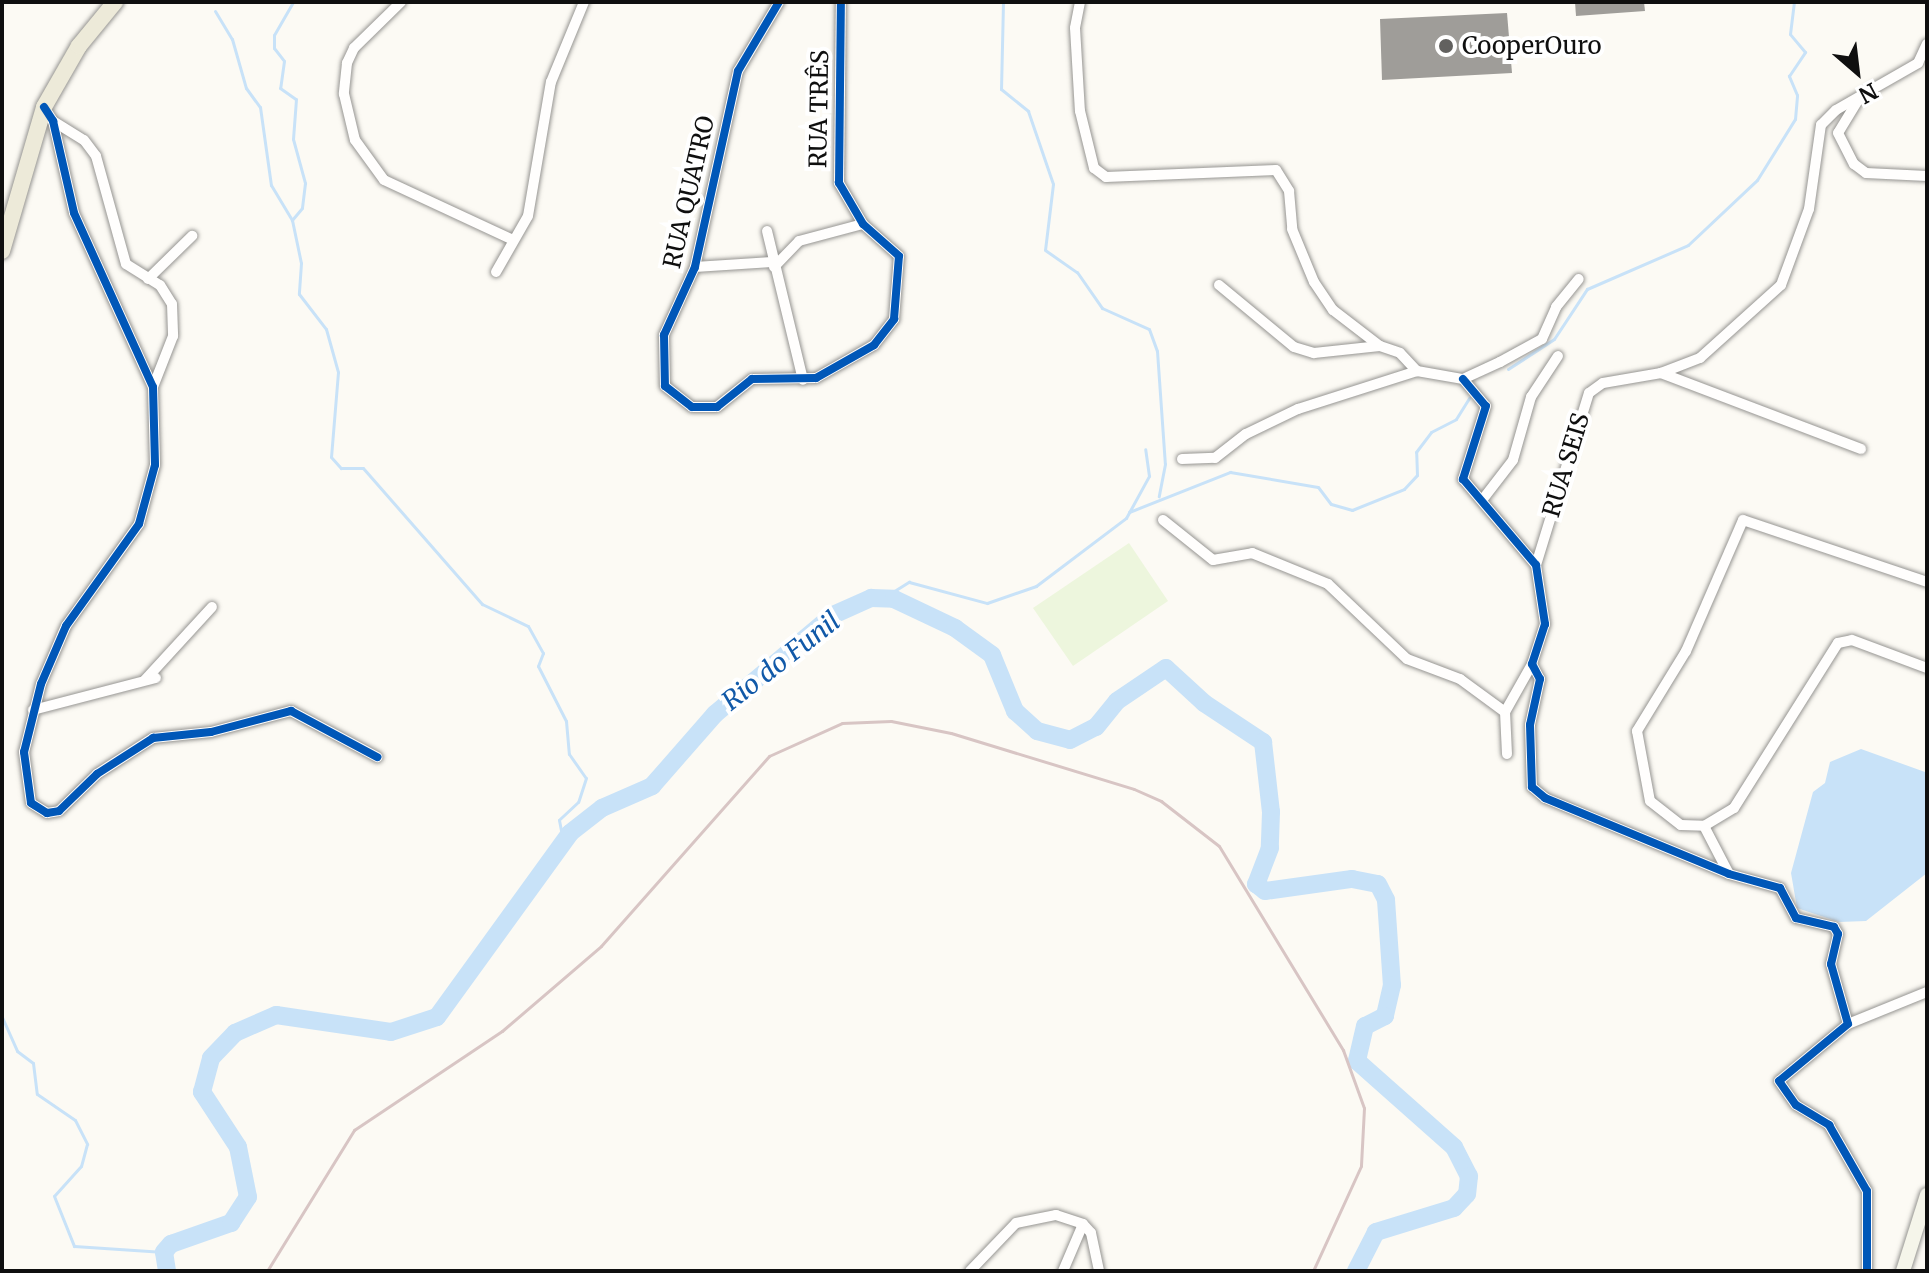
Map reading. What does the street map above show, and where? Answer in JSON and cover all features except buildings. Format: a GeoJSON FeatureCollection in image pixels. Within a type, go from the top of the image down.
{"type":"FeatureCollection","features":[{"type":"Feature","properties":{"kind":"main road"},"geometry":{"type":"LineString","coordinates":[[2,251],[48,114],[79,46],[115,2]]}},
{"type":"Feature","properties":{"kind":"street"},"geometry":{"type":"LineString","coordinates":[[401,2],[354,48],[347,63],[344,94],[355,140],[384,180],[511,239]]}},
{"type":"Feature","properties":{"kind":"street"},"geometry":{"type":"LineString","coordinates":[[496,272],[511,239],[528,216],[551,82],[584,2]]}},
{"type":"Feature","properties":{"kind":"street","name":"RUA QUATRO"},"geometry":{"type":"LineString","coordinates":[[779,2],[738,71],[695,267],[664,335],[662,370],[668,391],[692,407],[708,408],[752,379],[803,380]]}},
{"type":"Feature","properties":{"kind":"street","name":"RUA TRÊS"},"geometry":{"type":"LineString","coordinates":[[803,380],[874,345],[894,319],[899,256],[863,224],[842,194],[838,172],[841,2]]}},
{"type":"Feature","properties":{"kind":"street"},"geometry":{"type":"LineString","coordinates":[[1080,2],[1075,28],[1080,111],[1094,168],[1106,177],[1276,170],[1289,191],[1292,229],[1314,282],[1333,310],[1380,346],[1400,353],[1417,371]]}},
{"type":"Feature","properties":{"kind":"street"},"geometry":{"type":"LineString","coordinates":[[1661,373],[1700,358],[1781,285],[1809,209],[1821,125],[1863,93],[1918,63],[1927,44]]}},
{"type":"Feature","properties":{"kind":"street"},"geometry":{"type":"LineString","coordinates":[[1863,93],[1838,133],[1854,164],[1866,173],[1927,176]]}},
{"type":"Feature","properties":{"kind":"street"},"geometry":{"type":"LineString","coordinates":[[48,114],[96,156],[109,188],[119,252],[169,296],[175,323],[153,387],[155,465],[147,503],[61,635],[33,710],[24,752],[26,787],[31,803],[47,813],[59,811],[97,774],[153,738],[211,732],[291,711],[377,757]]}},
{"type":"Feature","properties":{"kind":"street"},"geometry":{"type":"LineString","coordinates":[[48,114],[74,213],[153,387]]}},
{"type":"Feature","properties":{"kind":"street"},"geometry":{"type":"LineString","coordinates":[[695,267],[773,265],[799,241],[863,224]]}},
{"type":"Feature","properties":{"kind":"street"},"geometry":{"type":"LineString","coordinates":[[767,231],[803,380]]}},
{"type":"Feature","properties":{"kind":"street"},"geometry":{"type":"LineString","coordinates":[[148,279],[192,236]]}},
{"type":"Feature","properties":{"kind":"street"},"geometry":{"type":"LineString","coordinates":[[1182,459],[1215,458],[1246,434],[1298,409],[1417,371],[1463,379],[1542,339],[1556,307],[1579,279]]}},
{"type":"Feature","properties":{"kind":"street"},"geometry":{"type":"LineString","coordinates":[[1219,285],[1294,347],[1314,353],[1380,346]]}},
{"type":"Feature","properties":{"kind":"street"},"geometry":{"type":"LineString","coordinates":[[1483,499],[1513,460],[1531,397],[1558,356]]}},
{"type":"Feature","properties":{"kind":"street"},"geometry":{"type":"LineString","coordinates":[[1661,373],[1861,449]]}},
{"type":"Feature","properties":{"kind":"street","name":"RUA SEIS"},"geometry":{"type":"LineString","coordinates":[[1536,565],[1589,393],[1603,383],[1661,373]]}},
{"type":"Feature","properties":{"kind":"street"},"geometry":{"type":"LineString","coordinates":[[1463,379],[1486,406],[1463,479],[1536,565],[1545,624],[1532,664],[1505,712],[1507,754]]}},
{"type":"Feature","properties":{"kind":"street"},"geometry":{"type":"LineString","coordinates":[[1927,582],[1752,519],[1735,528],[1686,651],[1637,731],[1650,801],[1681,825],[1704,826],[1745,793],[1838,643],[1852,640],[1927,668]]}},
{"type":"Feature","properties":{"kind":"street"},"geometry":{"type":"LineString","coordinates":[[1163,520],[1213,560],[1252,553],[1328,584],[1407,659],[1460,679],[1505,712]]}},
{"type":"Feature","properties":{"kind":"street"},"geometry":{"type":"LineString","coordinates":[[33,710],[150,679],[212,607]]}},
{"type":"Feature","properties":{"kind":"street"},"geometry":{"type":"LineString","coordinates":[[1532,664],[1540,679],[1527,771],[1535,791],[1729,874],[1780,888],[1796,918],[1834,927],[1840,947],[1831,964],[1848,1024]]}},
{"type":"Feature","properties":{"kind":"street"},"geometry":{"type":"LineString","coordinates":[[1704,826],[1729,874]]}},
{"type":"Feature","properties":{"kind":"street"},"geometry":{"type":"LineString","coordinates":[[1867,1271],[1867,1191],[1829,1125],[1796,1105],[1779,1081],[1848,1024],[1927,992]]}},
{"type":"Feature","properties":{"kind":"street"},"geometry":{"type":"LineString","coordinates":[[1903,1271],[1927,1195]]}},
{"type":"Feature","properties":{"kind":"street"},"geometry":{"type":"LineString","coordinates":[[970,1271],[1024,1219],[1056,1215],[1083,1224],[1096,1243],[1099,1271]]}},
{"type":"Feature","properties":{"kind":"street"},"geometry":{"type":"LineString","coordinates":[[1063,1271],[1083,1224]]}},
{"type":"Feature","properties":{"kind":"green space"},"geometry":{"type":"Polygon","coordinates":[[[1129,543],[1168,601],[1073,666],[1033,608],[1129,543]]]}},
{"type":"Feature","properties":{"kind":"water"},"geometry":{"type":"Polygon","coordinates":[[[1861,749],[1925,772],[1927,873],[1866,921],[1839,922],[1797,908],[1791,873],[1813,792],[1825,783],[1830,762],[1861,749]]]}},
{"type":"Feature","properties":{"kind":"waterway"},"geometry":{"type":"LineString","coordinates":[[293,2],[274,35],[274,48],[284,61],[280,88],[296,99],[293,139],[305,183],[302,208],[292,220],[301,263],[299,294],[326,329],[338,372],[331,457],[341,468],[363,468],[482,604],[528,626],[543,653],[538,666],[566,721],[569,754],[586,778],[578,802],[559,820],[563,841]]}},
{"type":"Feature","properties":{"kind":"waterway"},"geometry":{"type":"LineString","coordinates":[[1003,2],[1001,89],[1028,111],[1053,184],[1045,250],[1077,272],[1102,308],[1149,329],[1157,351],[1165,464],[1159,496]]}},
{"type":"Feature","properties":{"kind":"waterway"},"geometry":{"type":"LineString","coordinates":[[1508,369],[1554,339],[1587,289],[1688,245],[1757,180],[1795,119],[1797,95],[1789,76],[1805,52],[1790,34],[1794,2]]}},
{"type":"Feature","properties":{"kind":"waterway"},"geometry":{"type":"LineString","coordinates":[[215,11],[232,39],[246,88],[260,107],[271,185],[291,218]]}},
{"type":"Feature","properties":{"kind":"waterway"},"geometry":{"type":"LineString","coordinates":[[1129,512],[1230,472],[1318,487],[1331,504],[1352,510],[1404,489],[1417,475],[1416,452],[1431,432],[1456,419],[1469,398]]}},
{"type":"Feature","properties":{"kind":"waterway"},"geometry":{"type":"LineString","coordinates":[[883,598],[909,582],[987,603],[1036,586],[1126,518],[1149,476],[1145,449]]}},
{"type":"Feature","properties":{"kind":"waterway","name":"Rio do Funil"},"geometry":{"type":"LineString","coordinates":[[167,1271],[164,1252],[171,1244],[231,1223],[248,1197],[238,1147],[202,1092],[211,1058],[235,1033],[276,1015],[391,1032],[437,1017],[570,833],[602,808],[652,786],[715,714],[833,615],[871,598],[894,599],[955,628],[992,655],[1015,711],[1037,731],[1070,740],[1096,727],[1117,701],[1166,668],[1204,703],[1263,742],[1271,812],[1270,848],[1256,884],[1265,891],[1352,879],[1378,884],[1386,900],[1392,985],[1385,1016],[1365,1026],[1357,1061],[1454,1147],[1469,1176],[1467,1194],[1454,1208],[1376,1232],[1356,1271]]}},
{"type":"Feature","properties":{"kind":"waterway"},"geometry":{"type":"LineString","coordinates":[[2,1017],[17,1051],[33,1063],[37,1094],[75,1120],[87,1144],[81,1166],[54,1196],[74,1246],[164,1252]]}},
{"type":"Feature","properties":{"kind":"railway"},"geometry":{"type":"LineString","coordinates":[[267,1271],[354,1130],[502,1031],[601,946],[769,756],[842,723],[891,721],[951,733],[1134,789],[1161,801],[1219,846],[1343,1050],[1364,1108],[1361,1166],[1313,1271]]}},
{"type":"Feature","properties":{"kind":"cycle path"},"geometry":{"type":"LineString","coordinates":[[779,2],[738,71],[695,267],[664,335],[665,386],[692,407],[717,407],[752,379],[816,378],[874,345],[894,319],[899,256],[863,224],[839,183],[841,2]]}},
{"type":"Feature","properties":{"kind":"cycle path"},"geometry":{"type":"LineString","coordinates":[[44,107],[53,121],[74,213],[153,387],[155,465],[139,524],[66,626],[41,684],[24,752],[31,803],[47,813],[59,811],[97,774],[153,738],[211,732],[291,711],[377,757]]}},
{"type":"Feature","properties":{"kind":"cycle path"},"geometry":{"type":"LineString","coordinates":[[1463,379],[1486,406],[1463,479],[1536,565],[1545,624],[1532,664],[1540,679],[1530,725],[1532,787],[1545,798],[1729,874],[1780,888],[1796,918],[1834,927],[1838,934],[1831,964],[1848,1024],[1779,1081],[1796,1105],[1829,1125],[1867,1191],[1867,1271]]}},
{"type":"Feature","properties":{"kind":"place","name":"CooperOuro"},"geometry":{"type":"Point","coordinates":[1446,46]}}]}
